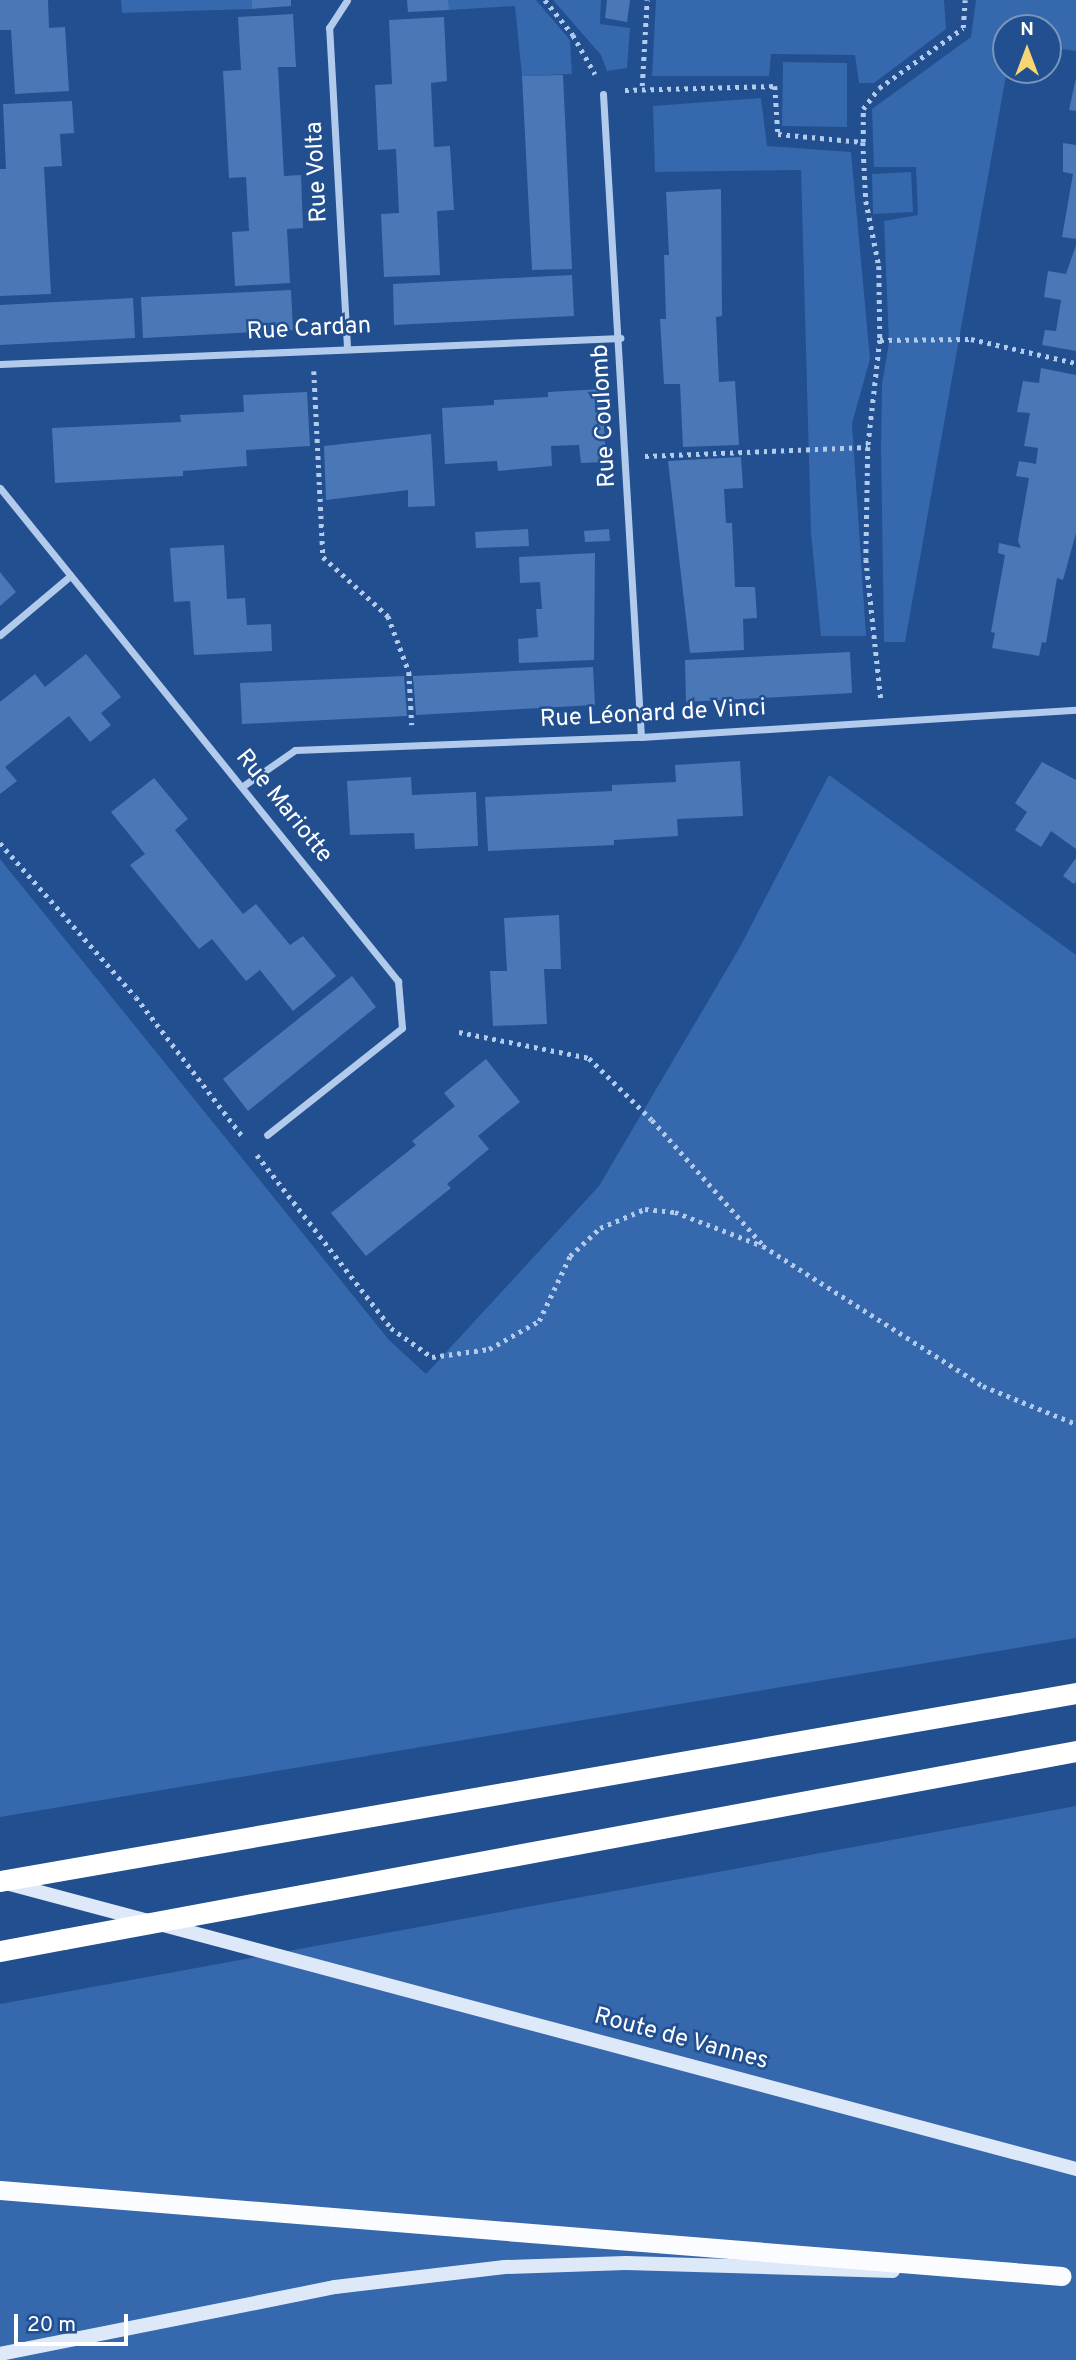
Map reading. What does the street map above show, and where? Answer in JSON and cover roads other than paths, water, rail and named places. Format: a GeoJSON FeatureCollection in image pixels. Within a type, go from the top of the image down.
{"type":"FeatureCollection","features":[{"type":"Feature","properties":{"kind":"highway"},"geometry":{"type":"LineString","coordinates":[[0,1881],[1076,1693]]}},
{"type":"Feature","properties":{"kind":"highway"},"geometry":{"type":"LineString","coordinates":[[0,1951],[1076,1751]]}},
{"type":"Feature","properties":{"kind":"highway"},"geometry":{"type":"LineString","coordinates":[[0,2190],[1069,2277]]}},
{"type":"Feature","properties":{"kind":"main road","name":"Route de Vannes"},"geometry":{"type":"LineString","coordinates":[[0,1881],[1076,2169]]}},
{"type":"Feature","properties":{"kind":"main road"},"geometry":{"type":"LineString","coordinates":[[0,2354],[335,2287],[505,2267],[626,2263],[1069,2277]]}},
{"type":"Feature","properties":{"kind":"street","name":"Rue Volta"},"geometry":{"type":"LineString","coordinates":[[347,0],[329,28],[347,347]]}},
{"type":"Feature","properties":{"kind":"street","name":"Rue Coulomb"},"geometry":{"type":"LineString","coordinates":[[603,94],[620,338],[641,737]]}},
{"type":"Feature","properties":{"kind":"street","name":"Rue Cardan"},"geometry":{"type":"LineString","coordinates":[[0,364],[347,347],[620,338]]}},
{"type":"Feature","properties":{"kind":"street","name":"Rue Mariotte"},"geometry":{"type":"LineString","coordinates":[[0,488],[398,981],[402,1028],[267,1135]]}},
{"type":"Feature","properties":{"kind":"street"},"geometry":{"type":"LineString","coordinates":[[0,635],[71,576]]}},
{"type":"Feature","properties":{"kind":"street","name":"Rue Léonard de Vinci"},"geometry":{"type":"LineString","coordinates":[[243,786],[295,750],[641,737],[1076,710]]}}]}
